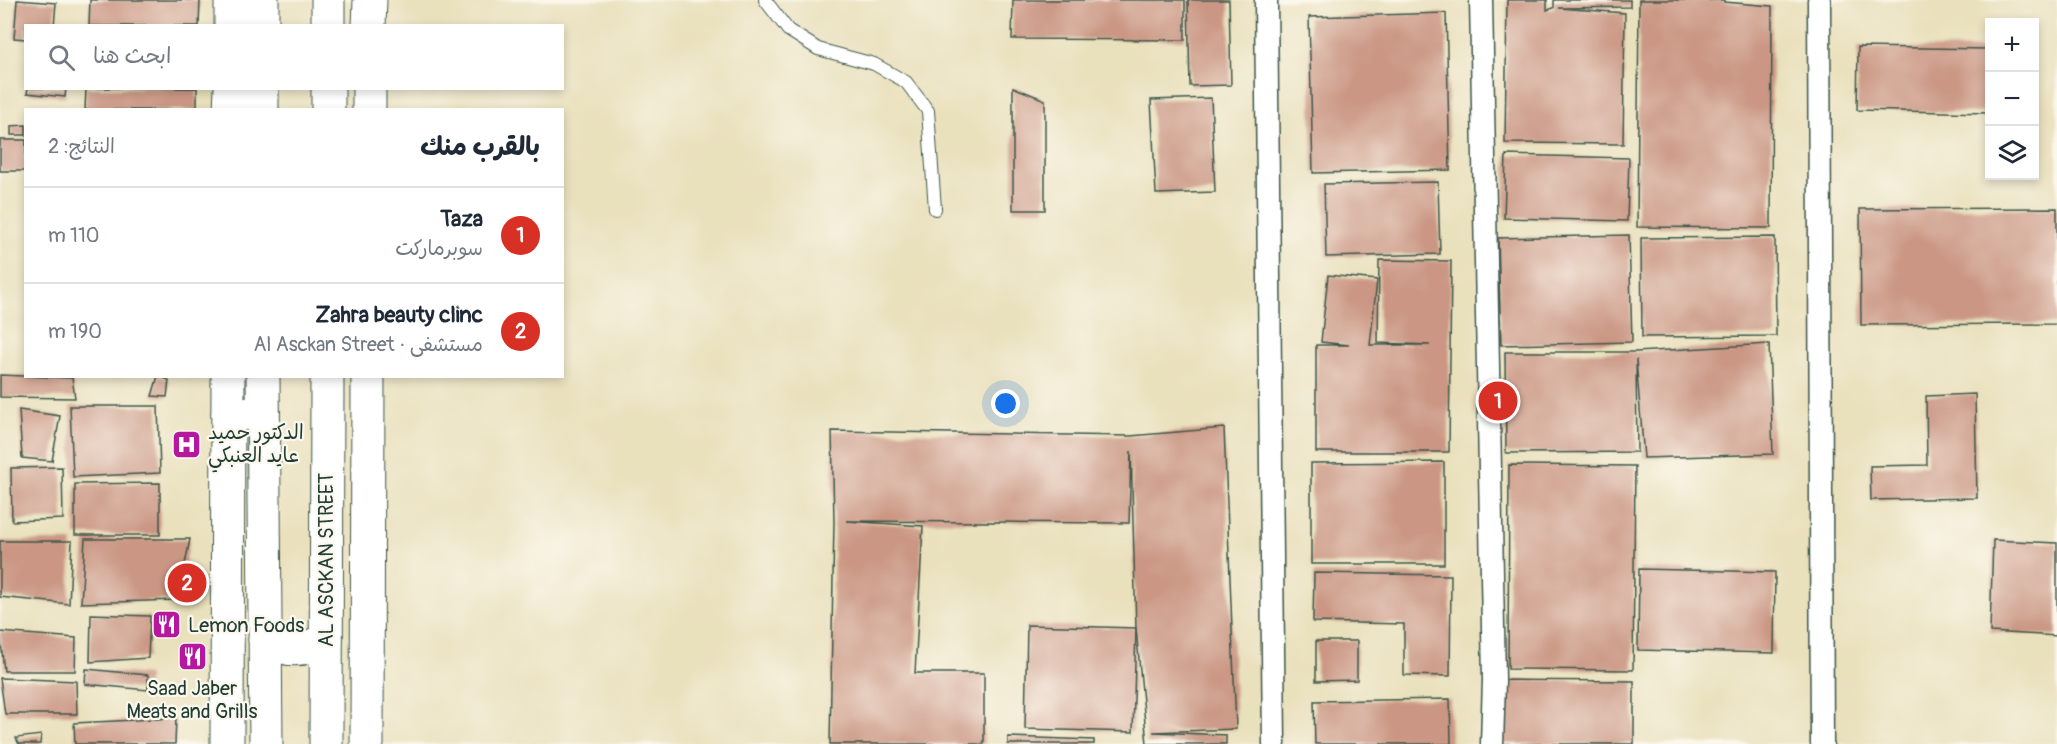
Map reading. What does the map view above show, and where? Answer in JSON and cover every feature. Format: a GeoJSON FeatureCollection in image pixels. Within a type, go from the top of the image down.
{"type":"FeatureCollection","features":[{"type":"Feature","properties":{"kind":"main road"},"geometry":{"type":"LineString","coordinates":[[231,0],[231,24]]}},
{"type":"Feature","properties":{"kind":"main road"},"geometry":{"type":"LineString","coordinates":[[262,0],[262,24]]}},
{"type":"Feature","properties":{"kind":"main road"},"geometry":{"type":"LineString","coordinates":[[328,0],[328,24]]}},
{"type":"Feature","properties":{"kind":"main road"},"geometry":{"type":"LineString","coordinates":[[369,24],[370,0]]}},
{"type":"Feature","properties":{"kind":"main road"},"geometry":{"type":"LineString","coordinates":[[231,90],[231,108]]}},
{"type":"Feature","properties":{"kind":"main road"},"geometry":{"type":"LineString","coordinates":[[262,90],[262,108]]}},
{"type":"Feature","properties":{"kind":"main road"},"geometry":{"type":"LineString","coordinates":[[328,90],[328,108]]}},
{"type":"Feature","properties":{"kind":"main road"},"geometry":{"type":"LineString","coordinates":[[369,90],[369,108]]}},
{"type":"Feature","properties":{"kind":"main road"},"geometry":{"type":"LineString","coordinates":[[227,744],[228,378]]}},
{"type":"Feature","properties":{"kind":"main road"},"geometry":{"type":"LineString","coordinates":[[263,378],[266,744]]}},
{"type":"Feature","properties":{"kind":"main road","name":"AL ASCKAN STREET"},"geometry":{"type":"LineString","coordinates":[[326,744],[327,378]]}},
{"type":"Feature","properties":{"kind":"main road"},"geometry":{"type":"LineString","coordinates":[[367,744],[368,378]]}},
{"type":"Feature","properties":{"kind":"main road"},"geometry":{"type":"LineString","coordinates":[[228,414],[263,413]]}},
{"type":"Feature","properties":{"kind":"main road"},"geometry":{"type":"LineString","coordinates":[[265,640],[285,649],[296,650],[307,648],[326,639]]}},
{"type":"Feature","properties":{"kind":"street"},"geometry":{"type":"LineString","coordinates":[[1266,0],[1274,744]]}},
{"type":"Feature","properties":{"kind":"street"},"geometry":{"type":"LineString","coordinates":[[1481,0],[1494,680],[1492,744]]}},
{"type":"Feature","properties":{"kind":"street"},"geometry":{"type":"LineString","coordinates":[[1819,0],[1822,744]]}},
{"type":"Feature","properties":{"kind":"lane"},"geometry":{"type":"LineString","coordinates":[[765,0],[788,30],[818,49],[874,64],[906,82],[928,111],[934,209]]}},
{"type":"Feature","properties":{"kind":"building"},"geometry":{"type":"Polygon","coordinates":[[[17,0],[56,3],[54,24],[24,24],[24,39],[14,38],[17,0]]]}},
{"type":"Feature","properties":{"kind":"building"},"geometry":{"type":"Polygon","coordinates":[[[90,0],[200,0],[199,24],[89,24],[90,0]]]}},
{"type":"Feature","properties":{"kind":"building"},"geometry":{"type":"Polygon","coordinates":[[[1013,0],[1185,0],[1185,40],[1012,39],[1013,0]]]}},
{"type":"Feature","properties":{"kind":"building"},"geometry":{"type":"Polygon","coordinates":[[[1188,0],[1229,0],[1231,85],[1190,86],[1188,0]]]}},
{"type":"Feature","properties":{"kind":"building"},"geometry":{"type":"Polygon","coordinates":[[[1507,0],[1547,0],[1547,10],[1554,8],[1554,0],[1630,0],[1630,7],[1559,8],[1625,13],[1623,144],[1505,143],[1507,0]]]}},
{"type":"Feature","properties":{"kind":"building"},"geometry":{"type":"Polygon","coordinates":[[[1639,0],[1724,0],[1724,2],[1772,6],[1771,228],[1637,227],[1639,0]]]}},
{"type":"Feature","properties":{"kind":"building"},"geometry":{"type":"Polygon","coordinates":[[[1446,13],[1450,170],[1313,173],[1309,17],[1446,13]]]}},
{"type":"Feature","properties":{"kind":"building"},"geometry":{"type":"Polygon","coordinates":[[[1858,47],[1985,49],[1985,113],[1857,110],[1858,47]]]}},
{"type":"Feature","properties":{"kind":"building"},"geometry":{"type":"Polygon","coordinates":[[[1013,87],[1045,100],[1045,210],[1013,210],[1013,87]]]}},
{"type":"Feature","properties":{"kind":"building"},"geometry":{"type":"Polygon","coordinates":[[[28,90],[66,90],[65,97],[27,93],[28,90]]]}},
{"type":"Feature","properties":{"kind":"building"},"geometry":{"type":"Polygon","coordinates":[[[86,90],[197,90],[197,108],[85,108],[86,90]]]}},
{"type":"Feature","properties":{"kind":"building"},"geometry":{"type":"Polygon","coordinates":[[[1211,98],[1215,192],[1156,194],[1151,100],[1211,98]]]}},
{"type":"Feature","properties":{"kind":"building"},"geometry":{"type":"Polygon","coordinates":[[[24,125],[24,135],[11,135],[11,126],[24,125]]]}},
{"type":"Feature","properties":{"kind":"building"},"geometry":{"type":"Polygon","coordinates":[[[0,140],[24,140],[24,171],[0,171],[0,140]]]}},
{"type":"Feature","properties":{"kind":"building"},"geometry":{"type":"Polygon","coordinates":[[[1506,155],[1629,158],[1627,221],[1504,218],[1506,155]]]}},
{"type":"Feature","properties":{"kind":"building"},"geometry":{"type":"Polygon","coordinates":[[[1438,182],[1440,254],[1326,257],[1324,184],[1438,182]]]}},
{"type":"Feature","properties":{"kind":"building"},"geometry":{"type":"Polygon","coordinates":[[[2057,208],[2057,324],[1861,325],[1860,209],[2057,208]]]}},
{"type":"Feature","properties":{"kind":"building"},"geometry":{"type":"Polygon","coordinates":[[[1629,235],[1632,342],[1501,345],[1498,238],[1629,235]]]}},
{"type":"Feature","properties":{"kind":"building"},"geometry":{"type":"Polygon","coordinates":[[[1775,237],[1776,336],[1642,337],[1641,238],[1775,237]]]}},
{"type":"Feature","properties":{"kind":"building"},"geometry":{"type":"Polygon","coordinates":[[[1379,260],[1451,261],[1449,452],[1316,452],[1316,345],[1349,345],[1321,342],[1328,275],[1377,280],[1370,345],[1430,345],[1378,343],[1379,260]]]}},
{"type":"Feature","properties":{"kind":"building"},"geometry":{"type":"Polygon","coordinates":[[[1769,344],[1773,454],[1644,458],[1636,359],[1637,452],[1506,453],[1505,352],[1636,352],[1769,344]]]}},
{"type":"Feature","properties":{"kind":"building"},"geometry":{"type":"Polygon","coordinates":[[[0,375],[24,376],[24,378],[72,378],[75,398],[0,397],[0,375]]]}},
{"type":"Feature","properties":{"kind":"building"},"geometry":{"type":"Polygon","coordinates":[[[157,378],[169,380],[167,397],[152,396],[157,378]]]}},
{"type":"Feature","properties":{"kind":"building"},"geometry":{"type":"Polygon","coordinates":[[[1975,394],[1977,498],[1871,500],[1870,466],[1927,465],[1926,396],[1975,394]]]}},
{"type":"Feature","properties":{"kind":"building"},"geometry":{"type":"Polygon","coordinates":[[[70,406],[158,406],[160,473],[73,477],[70,406]]]}},
{"type":"Feature","properties":{"kind":"building"},"geometry":{"type":"Polygon","coordinates":[[[19,410],[60,416],[52,461],[22,458],[19,410]]]}},
{"type":"Feature","properties":{"kind":"building"},"geometry":{"type":"Polygon","coordinates":[[[1224,428],[1236,729],[1153,732],[1226,735],[1226,744],[1147,744],[1136,628],[1131,451],[1129,523],[847,521],[923,526],[915,673],[984,673],[984,744],[830,744],[834,521],[832,431],[1130,436],[1224,428]]]}},
{"type":"Feature","properties":{"kind":"building"},"geometry":{"type":"Polygon","coordinates":[[[1444,462],[1444,564],[1311,564],[1311,463],[1444,462]]]}},
{"type":"Feature","properties":{"kind":"building"},"geometry":{"type":"Polygon","coordinates":[[[1509,465],[1635,466],[1633,670],[1508,669],[1509,465]]]}},
{"type":"Feature","properties":{"kind":"building"},"geometry":{"type":"Polygon","coordinates":[[[62,467],[63,519],[12,521],[11,468],[62,467]]]}},
{"type":"Feature","properties":{"kind":"building"},"geometry":{"type":"Polygon","coordinates":[[[160,483],[160,535],[75,535],[75,484],[160,483]]]}},
{"type":"Feature","properties":{"kind":"building"},"geometry":{"type":"Polygon","coordinates":[[[85,539],[190,539],[178,600],[81,603],[85,539]]]}},
{"type":"Feature","properties":{"kind":"building"},"geometry":{"type":"Polygon","coordinates":[[[1993,540],[2057,543],[2057,636],[1990,632],[1993,540]]]}},
{"type":"Feature","properties":{"kind":"building"},"geometry":{"type":"Polygon","coordinates":[[[0,541],[72,541],[69,604],[0,597],[0,541]]]}},
{"type":"Feature","properties":{"kind":"building"},"geometry":{"type":"Polygon","coordinates":[[[1639,569],[1775,572],[1774,653],[1638,650],[1639,569]]]}},
{"type":"Feature","properties":{"kind":"building"},"geometry":{"type":"Polygon","coordinates":[[[1314,573],[1451,575],[1450,676],[1404,675],[1404,624],[1313,622],[1314,573]]]}},
{"type":"Feature","properties":{"kind":"building"},"geometry":{"type":"Polygon","coordinates":[[[91,614],[150,616],[148,658],[90,662],[91,614]]]}},
{"type":"Feature","properties":{"kind":"building"},"geometry":{"type":"Polygon","coordinates":[[[1027,625],[1136,628],[1133,732],[1025,729],[1027,625]]]}},
{"type":"Feature","properties":{"kind":"building"},"geometry":{"type":"Polygon","coordinates":[[[0,632],[76,638],[75,671],[4,671],[0,632]]]}},
{"type":"Feature","properties":{"kind":"building"},"geometry":{"type":"Polygon","coordinates":[[[1316,641],[1357,641],[1357,680],[1316,681],[1316,641]]]}},
{"type":"Feature","properties":{"kind":"building"},"geometry":{"type":"Polygon","coordinates":[[[86,669],[148,675],[148,690],[85,684],[86,669]]]}},
{"type":"Feature","properties":{"kind":"building"},"geometry":{"type":"Polygon","coordinates":[[[0,678],[76,681],[77,714],[5,714],[0,678]]]}},
{"type":"Feature","properties":{"kind":"building"},"geometry":{"type":"Polygon","coordinates":[[[1494,680],[1634,681],[1634,744],[1495,744],[1494,680]]]}},
{"type":"Feature","properties":{"kind":"building"},"geometry":{"type":"Polygon","coordinates":[[[1450,699],[1451,744],[1315,744],[1314,701],[1450,699]]]}},
{"type":"Feature","properties":{"kind":"building"},"geometry":{"type":"Polygon","coordinates":[[[176,718],[175,744],[75,744],[74,723],[176,718]]]}},
{"type":"Feature","properties":{"kind":"building"},"geometry":{"type":"Polygon","coordinates":[[[41,735],[40,744],[19,744],[16,738],[41,735]]]}},
{"type":"Feature","properties":{"kind":"building"},"geometry":{"type":"Polygon","coordinates":[[[1008,737],[1094,740],[1094,744],[1008,744],[1008,737]]]}},
{"type":"Feature","properties":{"kind":"place","name":"Taza"},"geometry":{"type":"Point","coordinates":[1498,401]}},
{"type":"Feature","properties":{"kind":"place","name":"الدكتور حميد عايد العنبكي"},"geometry":{"type":"Point","coordinates":[187,444]}},
{"type":"Feature","properties":{"kind":"place","name":"Zahra beauty clinc"},"geometry":{"type":"Point","coordinates":[187,583]}},
{"type":"Feature","properties":{"kind":"place","name":"Lemon Foods"},"geometry":{"type":"Point","coordinates":[167,625]}},
{"type":"Feature","properties":{"kind":"place","name":"Saad Jaber Meats and Grills"},"geometry":{"type":"Point","coordinates":[192,657]}}]}
